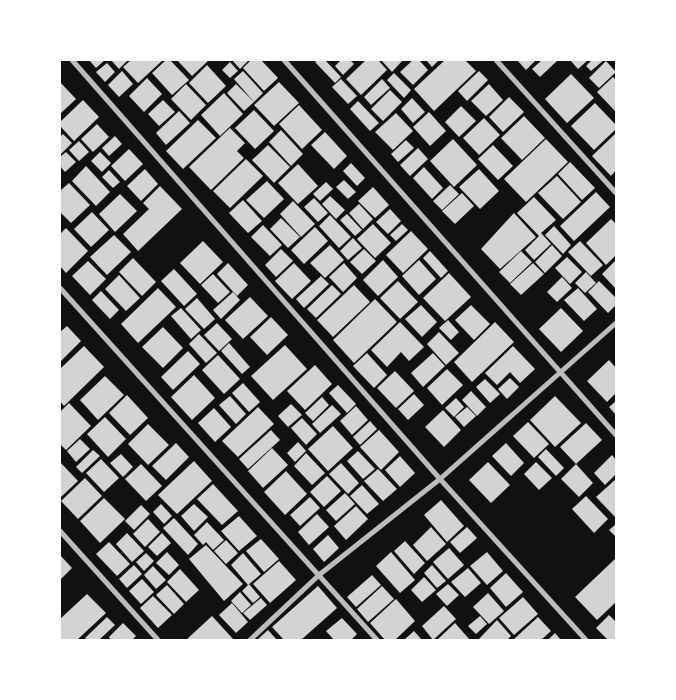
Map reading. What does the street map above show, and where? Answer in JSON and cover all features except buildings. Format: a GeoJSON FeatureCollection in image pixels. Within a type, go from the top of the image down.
{"type":"FeatureCollection","features":[{"type":"Feature","properties":{"kind":"street"},"geometry":{"type":"LineString","coordinates":[[72,60],[440,479],[586,640]]}},
{"type":"Feature","properties":{"kind":"street"},"geometry":{"type":"LineString","coordinates":[[284,60],[616,435]]}},
{"type":"Feature","properties":{"kind":"street"},"geometry":{"type":"LineString","coordinates":[[496,60],[616,192]]}},
{"type":"Feature","properties":{"kind":"street"},"geometry":{"type":"LineString","coordinates":[[60,288],[376,640]]}},
{"type":"Feature","properties":{"kind":"street"},"geometry":{"type":"LineString","coordinates":[[250,640],[319,575],[440,479],[616,323]]}},
{"type":"Feature","properties":{"kind":"street"},"geometry":{"type":"LineString","coordinates":[[60,531],[158,640]]}}]}
